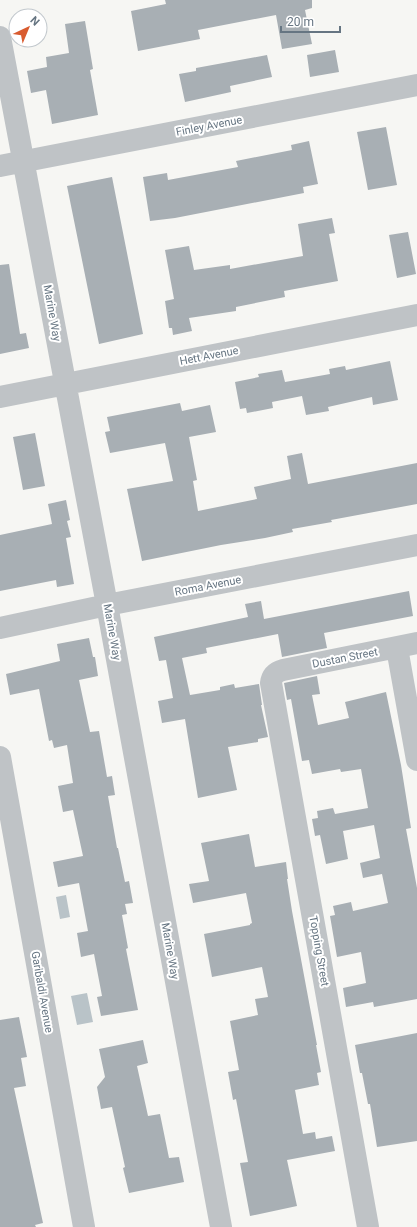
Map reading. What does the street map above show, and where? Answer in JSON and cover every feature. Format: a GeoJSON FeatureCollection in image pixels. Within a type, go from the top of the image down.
{"type":"FeatureCollection","features":[{"type":"Feature","properties":{"kind":"street","name":"Marine Way"},"geometry":{"type":"LineString","coordinates":[[0,37],[107,605],[221,1227]]}},
{"type":"Feature","properties":{"kind":"street","name":"Finley Avenue"},"geometry":{"type":"LineString","coordinates":[[0,166],[417,85]]}},
{"type":"Feature","properties":{"kind":"street","name":"Hett Avenue"},"geometry":{"type":"LineString","coordinates":[[0,397],[417,315]]}},
{"type":"Feature","properties":{"kind":"street","name":"Roma Avenue"},"geometry":{"type":"LineString","coordinates":[[0,628],[107,605],[417,545]]}},
{"type":"Feature","properties":{"kind":"street","name":"Dustan Street"},"geometry":{"type":"LineString","coordinates":[[274,675],[283,670],[407,646]]}},
{"type":"Feature","properties":{"kind":"street"},"geometry":{"type":"LineString","coordinates":[[407,646],[417,760]]}},
{"type":"Feature","properties":{"kind":"street","name":"Topping Street"},"geometry":{"type":"LineString","coordinates":[[274,675],[271,679],[271,683],[368,1227]]}},
{"type":"Feature","properties":{"kind":"street","name":"Garibaldi Avenue"},"geometry":{"type":"LineString","coordinates":[[0,758],[84,1227]]}},
{"type":"Feature","properties":{"kind":"shaded area"},"geometry":{"type":"Polygon","coordinates":[[[66,895],[70,917],[60,919],[56,897],[66,895]]]}},
{"type":"Feature","properties":{"kind":"shaded area"},"geometry":{"type":"Polygon","coordinates":[[[87,993],[93,1022],[77,1025],[71,996],[87,993]]]}},
{"type":"Feature","properties":{"kind":"building"},"geometry":{"type":"Polygon","coordinates":[[[165,0],[312,0],[312,8],[305,10],[312,44],[282,49],[276,15],[198,30],[200,39],[138,51],[131,11],[166,4],[165,0]]]}},
{"type":"Feature","properties":{"kind":"building"},"geometry":{"type":"Polygon","coordinates":[[[85,21],[93,69],[90,70],[98,115],[52,124],[46,90],[31,93],[27,71],[47,67],[46,57],[69,53],[65,24],[85,21]]]}},
{"type":"Feature","properties":{"kind":"building"},"geometry":{"type":"Polygon","coordinates":[[[335,50],[339,72],[310,77],[307,55],[335,50]]]}},
{"type":"Feature","properties":{"kind":"building"},"geometry":{"type":"Polygon","coordinates":[[[267,55],[272,77],[230,86],[231,92],[185,102],[179,74],[196,71],[196,68],[267,55]]]}},
{"type":"Feature","properties":{"kind":"building"},"geometry":{"type":"Polygon","coordinates":[[[386,127],[397,185],[368,190],[357,132],[386,127]]]}},
{"type":"Feature","properties":{"kind":"building"},"geometry":{"type":"Polygon","coordinates":[[[309,141],[318,184],[303,187],[304,193],[175,218],[150,221],[143,177],[167,173],[168,180],[238,167],[236,161],[292,150],[291,145],[309,141]]]}},
{"type":"Feature","properties":{"kind":"building"},"geometry":{"type":"Polygon","coordinates":[[[112,177],[143,334],[99,344],[67,186],[112,177]]]}},
{"type":"Feature","properties":{"kind":"building"},"geometry":{"type":"Polygon","coordinates":[[[332,218],[335,233],[329,234],[338,281],[284,291],[285,297],[236,307],[236,311],[189,318],[192,331],[173,335],[172,328],[169,328],[165,301],[174,299],[165,250],[189,246],[194,270],[230,265],[230,269],[303,256],[298,224],[332,218]]]}},
{"type":"Feature","properties":{"kind":"building"},"geometry":{"type":"Polygon","coordinates":[[[408,232],[416,274],[397,278],[389,235],[408,232]]]}},
{"type":"Feature","properties":{"kind":"building"},"geometry":{"type":"Polygon","coordinates":[[[9,264],[20,334],[26,333],[29,348],[0,354],[0,265],[9,264]]]}},
{"type":"Feature","properties":{"kind":"building"},"geometry":{"type":"Polygon","coordinates":[[[390,361],[398,400],[373,405],[372,397],[328,407],[329,411],[306,415],[302,396],[272,402],[273,408],[247,413],[246,408],[240,409],[235,382],[259,377],[258,374],[282,370],[285,382],[330,374],[329,369],[345,366],[346,370],[390,361]]]}},
{"type":"Feature","properties":{"kind":"building"},"geometry":{"type":"Polygon","coordinates":[[[180,403],[182,411],[210,405],[216,432],[189,437],[197,480],[193,481],[198,511],[257,499],[254,487],[291,479],[287,456],[302,453],[308,484],[417,463],[417,504],[331,520],[332,522],[292,529],[293,532],[265,538],[221,545],[142,561],[127,489],[173,481],[165,443],[110,453],[105,432],[110,431],[107,417],[180,403]]]}},
{"type":"Feature","properties":{"kind":"building"},"geometry":{"type":"Polygon","coordinates":[[[35,433],[45,486],[23,490],[13,437],[35,433]]]}},
{"type":"Feature","properties":{"kind":"building"},"geometry":{"type":"Polygon","coordinates":[[[66,500],[70,520],[67,521],[71,537],[66,538],[74,584],[57,587],[56,580],[0,591],[0,535],[52,524],[48,504],[66,500]]]}},
{"type":"Feature","properties":{"kind":"building"},"geometry":{"type":"Polygon","coordinates":[[[409,591],[413,616],[324,633],[327,648],[282,657],[278,634],[206,648],[207,653],[182,658],[190,695],[220,690],[220,687],[234,684],[235,688],[259,684],[261,705],[268,737],[258,739],[258,742],[228,747],[237,790],[198,798],[185,719],[162,723],[158,701],[173,698],[166,660],[159,661],[154,637],[248,617],[245,604],[261,601],[264,619],[409,591]]]}},
{"type":"Feature","properties":{"kind":"building"},"geometry":{"type":"Polygon","coordinates":[[[89,638],[93,657],[95,657],[98,676],[79,680],[90,732],[99,731],[107,777],[112,776],[115,795],[108,796],[117,848],[125,882],[129,881],[133,903],[125,904],[127,914],[122,915],[128,948],[126,949],[138,1010],[101,1016],[97,997],[102,996],[94,954],[81,957],[77,933],[88,931],[79,883],[58,887],[53,862],[83,856],[73,810],[63,812],[58,786],[73,783],[67,745],[54,748],[52,740],[49,741],[39,689],[10,695],[6,674],[60,661],[57,644],[89,638]]]}},
{"type":"Feature","properties":{"kind":"building"},"geometry":{"type":"Polygon","coordinates":[[[317,676],[320,694],[312,695],[318,725],[349,718],[345,702],[386,692],[401,765],[411,828],[406,829],[417,888],[417,999],[374,1007],[373,1002],[346,1007],[343,988],[366,983],[361,952],[337,957],[330,916],[335,915],[333,906],[351,902],[353,911],[388,903],[382,874],[363,878],[360,863],[380,858],[374,825],[343,831],[348,859],[326,864],[320,835],[315,836],[312,819],[318,818],[317,811],[333,808],[335,814],[368,808],[361,769],[341,772],[340,769],[312,774],[309,760],[302,761],[291,699],[287,700],[284,683],[317,676]]]}},
{"type":"Feature","properties":{"kind":"building"},"geometry":{"type":"Polygon","coordinates":[[[249,834],[255,867],[286,862],[292,911],[321,1072],[317,1073],[319,1085],[295,1090],[303,1134],[315,1132],[316,1139],[332,1136],[335,1151],[287,1160],[297,1206],[250,1216],[240,1163],[248,1162],[236,1099],[233,1100],[228,1072],[239,1070],[230,1021],[258,1015],[255,999],[268,997],[262,967],[212,977],[204,934],[250,925],[252,923],[246,893],[193,903],[189,884],[209,881],[201,843],[249,834]]]}},
{"type":"Feature","properties":{"kind":"building"},"geometry":{"type":"Polygon","coordinates":[[[19,1017],[27,1057],[21,1058],[26,1086],[14,1088],[43,1223],[35,1225],[36,1227],[0,1227],[0,1020],[19,1017]]]}},
{"type":"Feature","properties":{"kind":"building"},"geometry":{"type":"Polygon","coordinates":[[[417,1033],[417,1141],[377,1147],[370,1104],[368,1104],[362,1073],[360,1073],[355,1045],[417,1033]]]}},
{"type":"Feature","properties":{"kind":"building"},"geometry":{"type":"Polygon","coordinates":[[[143,1040],[148,1063],[137,1066],[148,1116],[160,1114],[169,1158],[179,1157],[184,1182],[129,1193],[112,1107],[101,1109],[97,1087],[105,1077],[99,1049],[143,1040]]]}}]}
